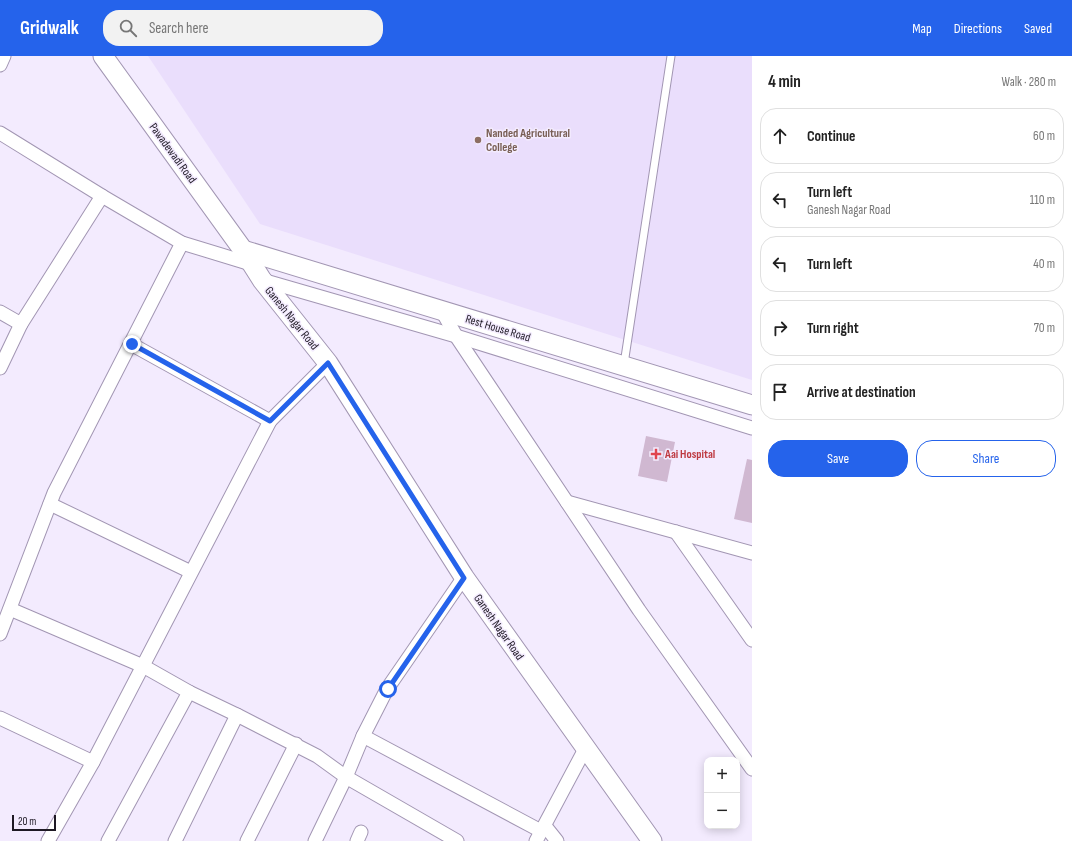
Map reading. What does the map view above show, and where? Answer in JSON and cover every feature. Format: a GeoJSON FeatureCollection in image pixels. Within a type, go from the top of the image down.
{"type":"FeatureCollection","features":[{"type":"Feature","properties":{"kind":"main road","name":"Pawadewadi Road"},"geometry":{"type":"LineString","coordinates":[[103,56],[247,257]]}},
{"type":"Feature","properties":{"kind":"main road","name":"Ganesh Nagar Road"},"geometry":{"type":"LineString","coordinates":[[247,257],[262,280],[328,363],[464,578],[652,841]]}},
{"type":"Feature","properties":{"kind":"main road","name":"Rest House Road"},"geometry":{"type":"LineString","coordinates":[[247,257],[442,311],[752,405]]}},
{"type":"Feature","properties":{"kind":"street"},"geometry":{"type":"LineString","coordinates":[[0,65],[4,56]]}},
{"type":"Feature","properties":{"kind":"street"},"geometry":{"type":"LineString","coordinates":[[0,133],[182,243],[247,257]]}},
{"type":"Feature","properties":{"kind":"street"},"geometry":{"type":"LineString","coordinates":[[0,368],[21,324],[102,196]]}},
{"type":"Feature","properties":{"kind":"street"},"geometry":{"type":"LineString","coordinates":[[0,634],[58,486],[132,344],[182,243]]}},
{"type":"Feature","properties":{"kind":"street"},"geometry":{"type":"LineString","coordinates":[[262,280],[456,336],[752,428]]}},
{"type":"Feature","properties":{"kind":"street"},"geometry":{"type":"LineString","coordinates":[[442,311],[456,336],[639,610],[752,768]]}},
{"type":"Feature","properties":{"kind":"street"},"geometry":{"type":"LineString","coordinates":[[0,312],[21,324]]}},
{"type":"Feature","properties":{"kind":"street"},"geometry":{"type":"LineString","coordinates":[[132,344],[270,421]]}},
{"type":"Feature","properties":{"kind":"street"},"geometry":{"type":"LineString","coordinates":[[48,841],[93,762],[270,421],[328,363]]}},
{"type":"Feature","properties":{"kind":"street"},"geometry":{"type":"LineString","coordinates":[[567,502],[752,553]]}},
{"type":"Feature","properties":{"kind":"street"},"geometry":{"type":"LineString","coordinates":[[50,504],[191,572]]}},
{"type":"Feature","properties":{"kind":"street"},"geometry":{"type":"LineString","coordinates":[[676,532],[752,640]]}},
{"type":"Feature","properties":{"kind":"street"},"geometry":{"type":"LineString","coordinates":[[315,841],[346,777],[363,736],[388,689],[464,578]]}},
{"type":"Feature","properties":{"kind":"street"},"geometry":{"type":"LineString","coordinates":[[10,609],[143,666],[189,692],[296,744],[317,756],[346,777],[457,841]]}},
{"type":"Feature","properties":{"kind":"street"},"geometry":{"type":"LineString","coordinates":[[108,841],[189,692]]}},
{"type":"Feature","properties":{"kind":"street"},"geometry":{"type":"LineString","coordinates":[[174,841],[237,714]]}},
{"type":"Feature","properties":{"kind":"street"},"geometry":{"type":"LineString","coordinates":[[0,718],[93,762]]}},
{"type":"Feature","properties":{"kind":"street"},"geometry":{"type":"LineString","coordinates":[[363,736],[557,841]]}},
{"type":"Feature","properties":{"kind":"street"},"geometry":{"type":"LineString","coordinates":[[247,841],[296,744]]}},
{"type":"Feature","properties":{"kind":"street"},"geometry":{"type":"LineString","coordinates":[[541,833],[585,749]]}},
{"type":"Feature","properties":{"kind":"lane"},"geometry":{"type":"LineString","coordinates":[[623,366],[671,56]]}},
{"type":"Feature","properties":{"kind":"shaded area","name":"Nanded Agricultural College"},"geometry":{"type":"Polygon","coordinates":[[[148,56],[752,56],[752,380],[260,224],[148,56]]]}},
{"type":"Feature","properties":{"kind":"building"},"geometry":{"type":"Polygon","coordinates":[[[646,436],[675,442],[667,482],[638,476],[646,436]]]}},
{"type":"Feature","properties":{"kind":"building"},"geometry":{"type":"Polygon","coordinates":[[[747,459],[752,460],[752,523],[734,519],[747,459]]]}},
{"type":"Feature","properties":{"kind":"place","name":"Nanded Agricultural College"},"geometry":{"type":"Point","coordinates":[478,140]}},
{"type":"Feature","properties":{"kind":"place","name":"Aai Hospital"},"geometry":{"type":"Point","coordinates":[656,454]}},
{"type":"Feature","properties":{"kind":"route"},"geometry":{"type":"LineString","coordinates":[[132,344],[270,421],[328,363],[464,578],[388,689]]}}]}
